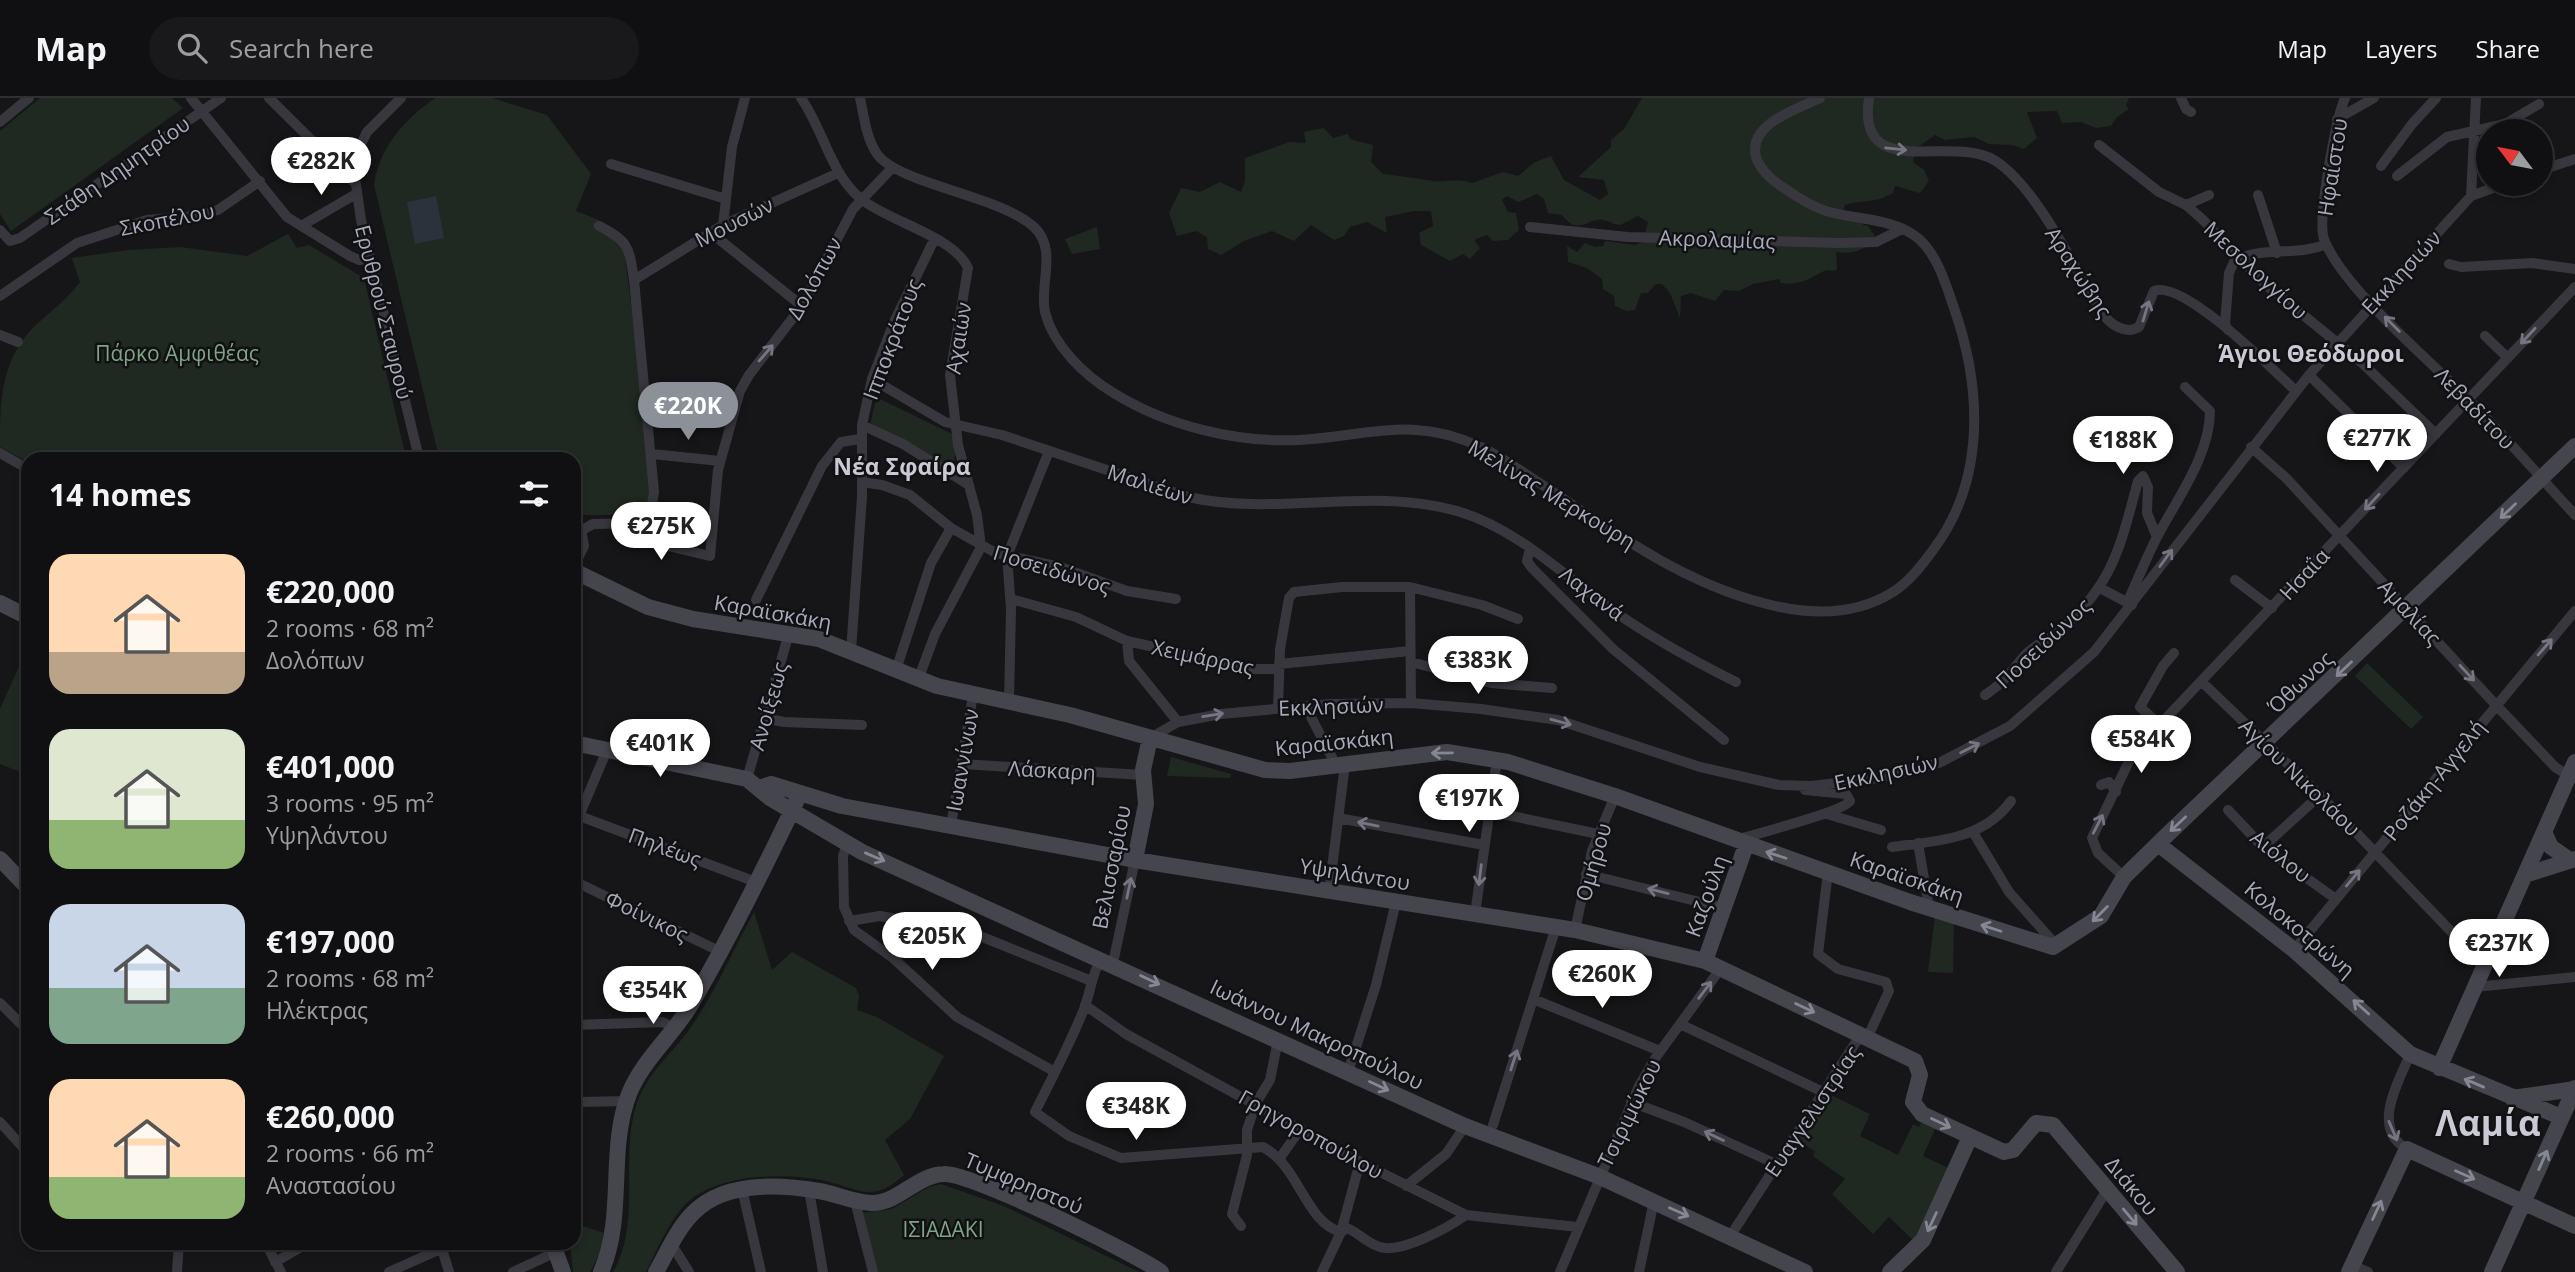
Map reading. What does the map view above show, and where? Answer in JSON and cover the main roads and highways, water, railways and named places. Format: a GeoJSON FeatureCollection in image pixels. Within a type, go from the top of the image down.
{"type":"FeatureCollection","features":[{"type":"Feature","properties":{"kind":"main road","name":"Όθωνος"},"geometry":{"type":"LineString","coordinates":[[2056,946],[2101,916],[2124,877],[2575,446]]}},
{"type":"Feature","properties":{"kind":"main road","name":"Καραϊσκάκη"},"geometry":{"type":"LineString","coordinates":[[581,573],[648,607],[693,619],[789,632],[851,651],[918,680],[973,695],[1009,701],[1216,758],[1276,771],[1447,752],[1497,760],[1615,796],[1740,843],[1929,908],[2040,944],[2056,946]]}},
{"type":"Feature","properties":{"kind":"main road"},"geometry":{"type":"LineString","coordinates":[[0,603],[21,614]]}},
{"type":"Feature","properties":{"kind":"main road","name":"Βελισσαρίου"},"geometry":{"type":"LineString","coordinates":[[1135,860],[1146,804],[1143,775],[1150,738]]}},
{"type":"Feature","properties":{"kind":"main road","name":"Υψηλάντου"},"geometry":{"type":"LineString","coordinates":[[581,744],[753,783],[771,784],[842,806],[1135,860],[1575,930],[1705,961],[1908,1056],[1919,1064],[1920,1072],[1914,1093],[1915,1108],[1970,1137]]}},
{"type":"Feature","properties":{"kind":"main road"},"geometry":{"type":"LineString","coordinates":[[2439,1068],[2572,769]]}},
{"type":"Feature","properties":{"kind":"main road","name":"Υψηλάντου"},"geometry":{"type":"LineString","coordinates":[[753,783],[792,812],[815,825]]}},
{"type":"Feature","properties":{"kind":"main road"},"geometry":{"type":"LineString","coordinates":[[601,1272],[615,1225],[620,1136],[626,1101],[638,1076],[675,1028],[719,951],[800,795]]}},
{"type":"Feature","properties":{"kind":"main road"},"geometry":{"type":"LineString","coordinates":[[815,825],[836,818],[842,806]]}},
{"type":"Feature","properties":{"kind":"main road","name":"Ιωάννου Μακροπούλου"},"geometry":{"type":"LineString","coordinates":[[815,825],[847,844],[1465,1126],[1598,1176],[1731,1235],[1805,1272]]}},
{"type":"Feature","properties":{"kind":"main road"},"geometry":{"type":"LineString","coordinates":[[2544,832],[2551,847],[2573,860]]}},
{"type":"Feature","properties":{"kind":"main road","name":"Καζούλη"},"geometry":{"type":"LineString","coordinates":[[1705,961],[1724,908],[1740,843]]}},
{"type":"Feature","properties":{"kind":"main road","name":"Κολοκοτρώνη"},"geometry":{"type":"LineString","coordinates":[[2158,844],[2294,950],[2410,1054],[2510,1098],[2568,1118]]}},
{"type":"Feature","properties":{"kind":"main road"},"geometry":{"type":"LineString","coordinates":[[0,859],[21,881]]}},
{"type":"Feature","properties":{"kind":"main road"},"geometry":{"type":"LineString","coordinates":[[2525,875],[2573,860]]}},
{"type":"Feature","properties":{"kind":"main road"},"geometry":{"type":"LineString","coordinates":[[2492,1272],[2524,1202],[2568,1118],[2575,1089],[2510,1098]]}},
{"type":"Feature","properties":{"kind":"main road","name":"Διάκου"},"geometry":{"type":"LineString","coordinates":[[1970,1137],[2009,1152],[2036,1122],[2047,1122],[2055,1127],[2177,1272]]}},
{"type":"Feature","properties":{"kind":"main road"},"geometry":{"type":"LineString","coordinates":[[1891,1272],[1923,1240],[1970,1137]]}},
{"type":"Feature","properties":{"kind":"main road"},"geometry":{"type":"LineString","coordinates":[[2350,1268],[2407,1149],[2575,1226]]}},
{"type":"Feature","properties":{"kind":"main road","name":"Τυμφρηστού"},"geometry":{"type":"LineString","coordinates":[[656,1272],[686,1221],[701,1206],[721,1195],[742,1189],[809,1189],[855,1201],[878,1203],[930,1176],[955,1175],[1066,1223],[1161,1272]]}},
{"type":"Feature","properties":{"kind":"main road"},"geometry":{"type":"LineString","coordinates":[[555,1250],[563,1272]]}},
{"type":"Feature","properties":{"kind":"district","name":"Άγιοι Θεόδωροι"},"geometry":{"type":"Point","coordinates":[2311,353]}},
{"type":"Feature","properties":{"kind":"district","name":"Νέα Σφαίρα"},"geometry":{"type":"Point","coordinates":[902,466]}},
{"type":"Feature","properties":{"kind":"district","name":"Λαμία"},"geometry":{"type":"Point","coordinates":[2488,1122]}},
{"type":"Feature","properties":{"kind":"park label","name":"Πάρκο Αμφιθέας"},"geometry":{"type":"Point","coordinates":[177,353]}},
{"type":"Feature","properties":{"kind":"park label","name":"ΙΣΙΑΔΑΚΙ"},"geometry":{"type":"Point","coordinates":[943,1229]}}]}
